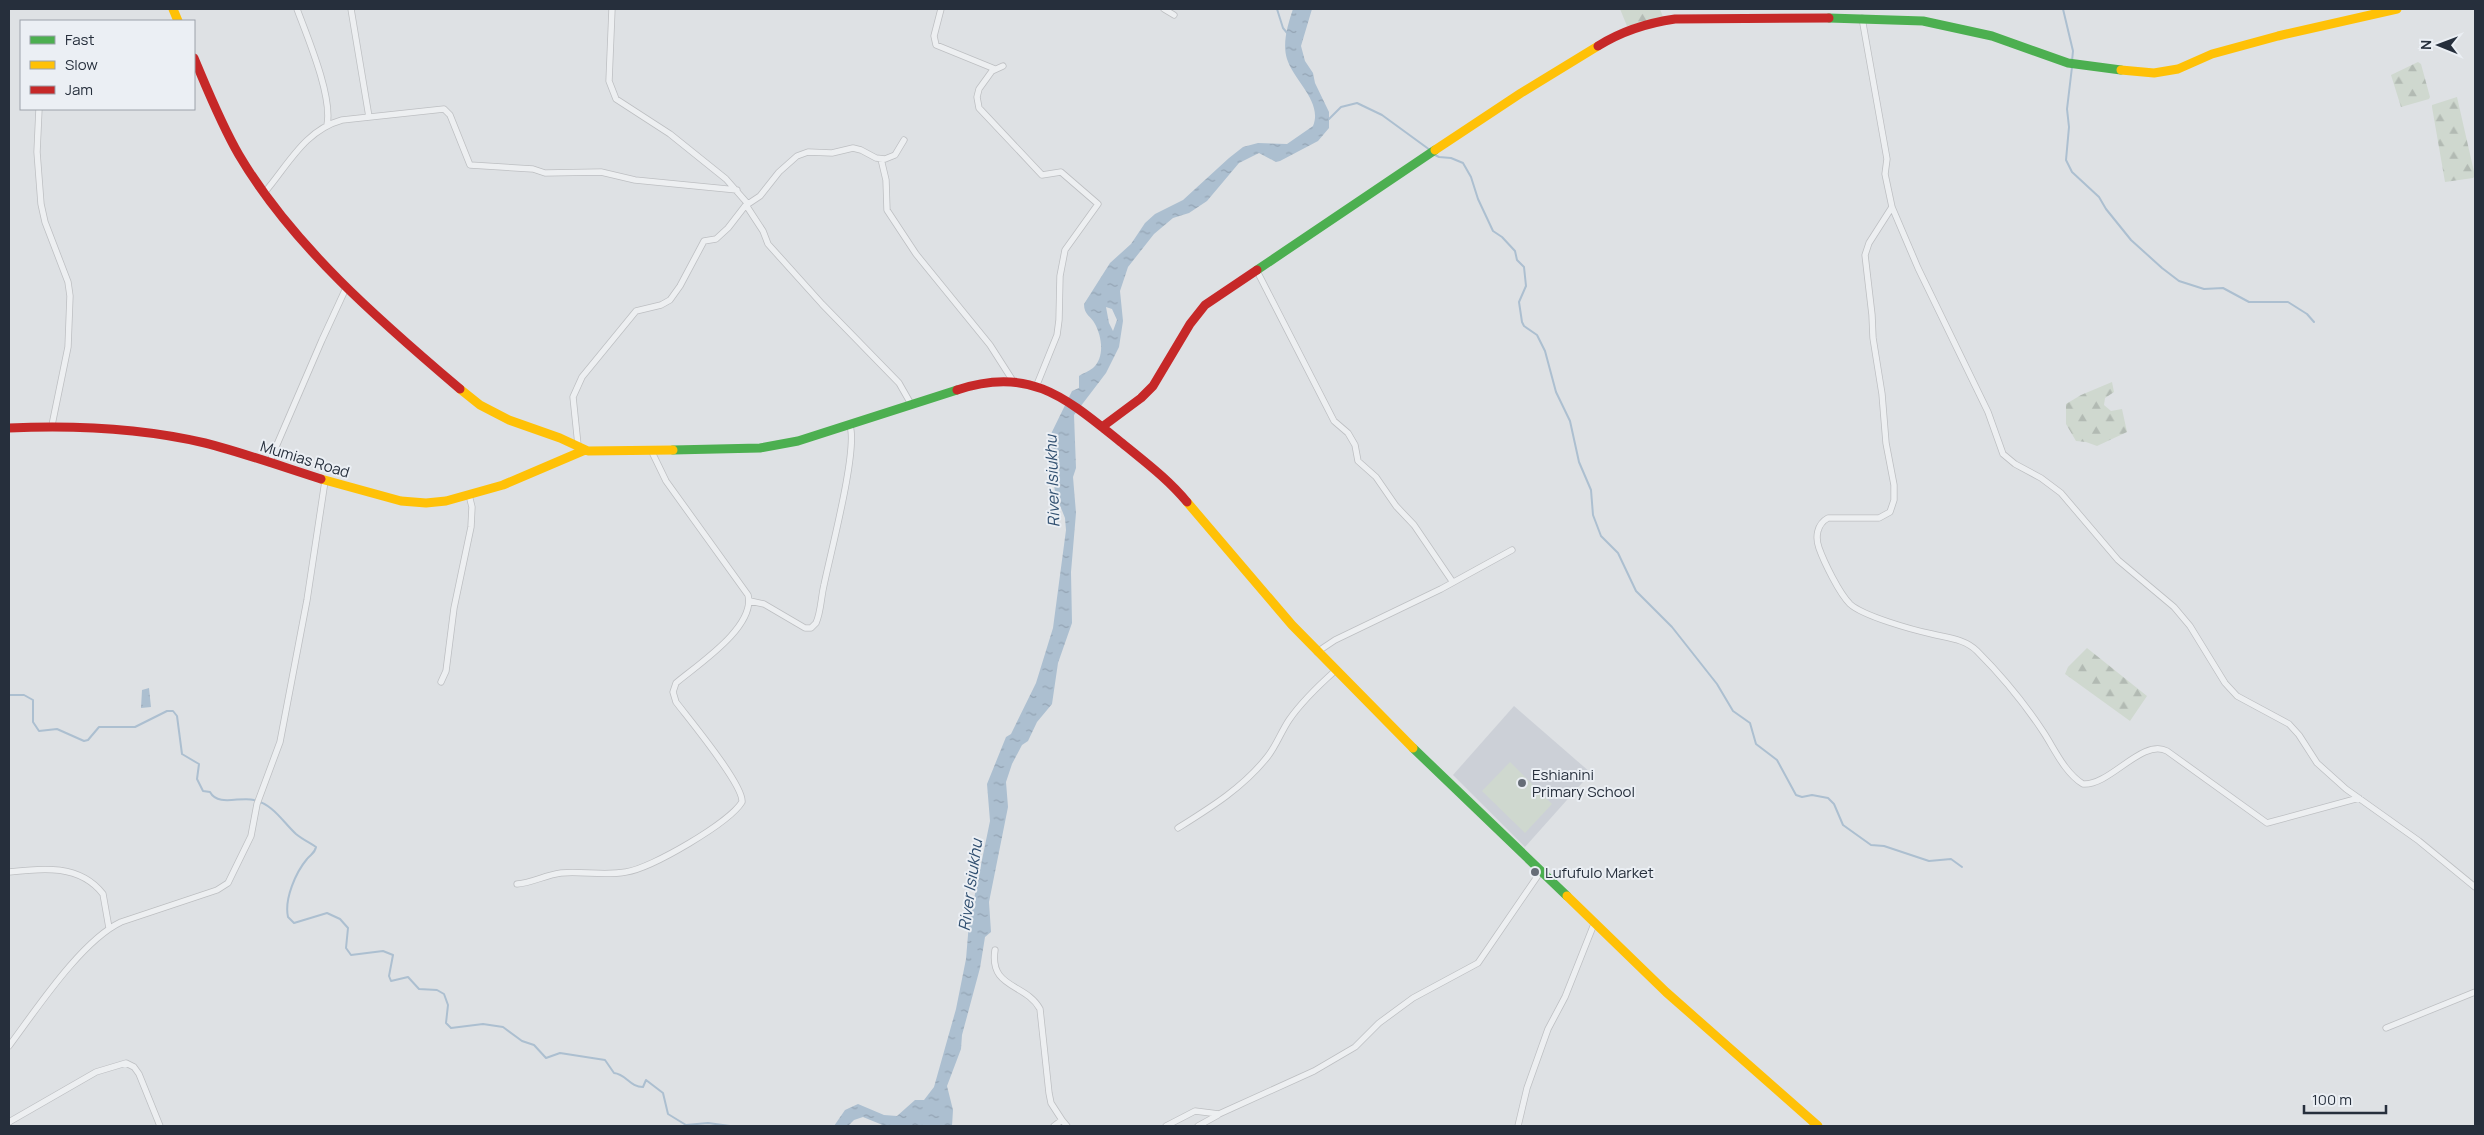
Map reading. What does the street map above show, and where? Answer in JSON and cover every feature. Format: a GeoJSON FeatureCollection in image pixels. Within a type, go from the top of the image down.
{"type":"FeatureCollection","features":[{"type":"Feature","properties":{"kind":"street"},"geometry":{"type":"LineString","coordinates":[[297,9],[306,32],[326,101],[329,116],[327,125]]}},
{"type":"Feature","properties":{"kind":"street"},"geometry":{"type":"LineString","coordinates":[[351,9],[369,117]]}},
{"type":"Feature","properties":{"kind":"street"},"geometry":{"type":"LineString","coordinates":[[612,9],[609,80],[616,100],[670,134],[737,190],[763,231],[768,244],[822,304],[852,333],[868,354],[899,383],[911,404]]}},
{"type":"Feature","properties":{"kind":"street"},"geometry":{"type":"LineString","coordinates":[[941,9],[934,36],[936,45],[995,69]]}},
{"type":"Feature","properties":{"kind":"street"},"geometry":{"type":"LineString","coordinates":[[1164,9],[1174,15]]}},
{"type":"Feature","properties":{"kind":"street"},"geometry":{"type":"LineString","coordinates":[[1102,427],[1144,398],[1196,314],[1228,288],[1257,271],[1468,127],[1626,30],[1652,22],[1675,19],[1862,18],[1906,20],[1946,24],[1997,37],[2068,63],[2154,73],[2178,69],[2212,54],[2278,36],[2397,9]]}},
{"type":"Feature","properties":{"kind":"street"},"geometry":{"type":"LineString","coordinates":[[1862,18],[1887,159],[1885,174],[1892,207],[1922,276],[1988,412],[2003,454],[2065,497],[2118,560],[2164,597],[2185,619],[2232,692],[2288,724],[2299,735],[2316,763],[2359,798],[2419,841],[2475,887]]}},
{"type":"Feature","properties":{"kind":"street"},"geometry":{"type":"LineString","coordinates":[[195,62],[228,136],[265,192],[307,245],[346,288],[480,405],[509,420],[582,448],[650,450],[760,448],[798,441],[850,426],[975,383],[1013,381],[1036,387],[1067,401],[1170,482],[1317,652],[1594,924],[1717,1040],[1818,1126]]}},
{"type":"Feature","properties":{"kind":"street"},"geometry":{"type":"LineString","coordinates":[[1002,66],[995,69],[977,93],[977,103],[983,114],[1007,136],[1042,175],[1061,172],[1098,204],[1065,250],[1060,276],[1060,320],[1057,335],[1036,387]]}},
{"type":"Feature","properties":{"kind":"street"},"geometry":{"type":"LineString","coordinates":[[265,192],[301,146],[327,125],[342,120],[446,109],[471,165],[533,169],[545,172],[601,172],[635,180],[737,190]]}},
{"type":"Feature","properties":{"kind":"street"},"geometry":{"type":"LineString","coordinates":[[39,110],[36,152],[41,204],[45,222],[68,282],[70,296],[68,347],[52,425]]}},
{"type":"Feature","properties":{"kind":"street"},"geometry":{"type":"LineString","coordinates":[[582,448],[573,397],[582,378],[636,311],[661,305],[670,300],[680,286],[703,242],[716,239],[728,228],[747,204],[760,196],[773,179],[794,158],[808,152],[832,153],[858,148],[881,159],[895,155],[904,140]]}},
{"type":"Feature","properties":{"kind":"street"},"geometry":{"type":"LineString","coordinates":[[881,159],[886,180],[887,210],[916,254],[990,345],[1013,381]]}},
{"type":"Feature","properties":{"kind":"street"},"geometry":{"type":"LineString","coordinates":[[1892,207],[1869,244],[1865,255],[1873,338],[1882,394],[1886,443],[1894,485],[1894,500],[1890,512],[1879,518],[1828,518],[1819,526],[1817,535],[1819,549],[1849,603],[1868,613],[1901,625],[1961,641],[1972,646],[2003,679],[2036,722],[2063,764],[2083,784],[2106,777],[2148,751],[2160,748],[2167,751],[2268,823],[2359,798]]}},
{"type":"Feature","properties":{"kind":"street"},"geometry":{"type":"LineString","coordinates":[[1257,271],[1334,422],[1348,433],[1355,445],[1358,461],[1376,477],[1396,506],[1414,525],[1452,581]]}},
{"type":"Feature","properties":{"kind":"street"},"geometry":{"type":"LineString","coordinates":[[270,463],[346,288]]}},
{"type":"Feature","properties":{"kind":"street","name":"Mumias Road"},"geometry":{"type":"LineString","coordinates":[[9,428],[52,425],[115,428],[185,438],[325,481],[391,499],[415,502],[446,501],[469,495],[577,455],[582,448]]}},
{"type":"Feature","properties":{"kind":"street"},"geometry":{"type":"LineString","coordinates":[[750,601],[764,604],[806,628],[811,628],[816,623],[852,439],[850,426]]}},
{"type":"Feature","properties":{"kind":"street"},"geometry":{"type":"LineString","coordinates":[[517,884],[530,883],[559,873],[615,873],[646,866],[692,841],[739,806],[742,800],[741,792],[714,752],[676,702],[673,692],[676,683],[729,638],[745,618],[750,601],[743,586],[666,481],[650,450]]}},
{"type":"Feature","properties":{"kind":"street"},"geometry":{"type":"LineString","coordinates":[[9,1046],[77,960],[109,928],[120,922],[223,888],[228,882],[254,830],[258,801],[282,734],[310,582],[325,481]]}},
{"type":"Feature","properties":{"kind":"street"},"geometry":{"type":"LineString","coordinates":[[441,682],[446,671],[454,608],[471,527],[472,506],[469,495]]}},
{"type":"Feature","properties":{"kind":"street"},"geometry":{"type":"LineString","coordinates":[[1317,652],[1334,640],[1441,589],[1452,581],[1512,550]]}},
{"type":"Feature","properties":{"kind":"street"},"geometry":{"type":"LineString","coordinates":[[1178,828],[1225,796],[1255,770],[1270,753],[1281,732],[1300,705],[1336,670]]}},
{"type":"Feature","properties":{"kind":"street"},"geometry":{"type":"LineString","coordinates":[[9,872],[58,870],[82,876],[103,894],[109,928]]}},
{"type":"Feature","properties":{"kind":"street"},"geometry":{"type":"LineString","coordinates":[[1198,1126],[1219,1114],[1258,1098],[1335,1060],[1355,1047],[1393,1012],[1413,998],[1478,963],[1541,871]]}},
{"type":"Feature","properties":{"kind":"street"},"geometry":{"type":"LineString","coordinates":[[1518,1126],[1526,1088],[1548,1030],[1565,997],[1594,924]]}},
{"type":"Feature","properties":{"kind":"street"},"geometry":{"type":"LineString","coordinates":[[995,950],[993,962],[995,971],[1009,984],[1035,1000],[1040,1009],[1051,1104],[1066,1126]]}},
{"type":"Feature","properties":{"kind":"street"},"geometry":{"type":"LineString","coordinates":[[2386,1028],[2475,992]]}},
{"type":"Feature","properties":{"kind":"street"},"geometry":{"type":"LineString","coordinates":[[9,1122],[96,1072],[126,1063],[134,1067],[139,1074],[160,1126]]}},
{"type":"Feature","properties":{"kind":"street"},"geometry":{"type":"LineString","coordinates":[[1166,1126],[1195,1111],[1219,1114]]}},
{"type":"Feature","properties":{"kind":"street"},"geometry":{"type":"LineString","coordinates":[[1054,1126],[1062,1120]]}},
{"type":"Feature","properties":{"kind":"shaded area","name":"Eshianini Primary School"},"geometry":{"type":"Polygon","coordinates":[[[1514,706],[1591,773],[1525,847],[1453,775],[1514,706]]]}},
{"type":"Feature","properties":{"kind":"green space"},"geometry":{"type":"Polygon","coordinates":[[[1620,9],[1660,9],[1663,17],[1627,26],[1620,9]]]}},
{"type":"Feature","properties":{"kind":"green space"},"geometry":{"type":"Polygon","coordinates":[[[2418,62],[2421,64],[2430,97],[2429,99],[2401,107],[2391,75],[2418,62]]]}},
{"type":"Feature","properties":{"kind":"green space"},"geometry":{"type":"Polygon","coordinates":[[[2457,97],[2475,176],[2473,178],[2445,182],[2432,105],[2457,97]]]}},
{"type":"Feature","properties":{"kind":"green space"},"geometry":{"type":"Polygon","coordinates":[[[2112,382],[2114,392],[2105,398],[2104,405],[2111,411],[2122,409],[2127,432],[2097,446],[2076,441],[2066,424],[2066,404],[2081,395],[2112,382]]]}},
{"type":"Feature","properties":{"kind":"green space"},"geometry":{"type":"Polygon","coordinates":[[[2087,648],[2147,696],[2130,721],[2065,674],[2068,667],[2087,648]]]}},
{"type":"Feature","properties":{"kind":"green space"},"geometry":{"type":"Polygon","coordinates":[[[1510,762],[1552,804],[1525,833],[1482,791],[1510,762]]]}},
{"type":"Feature","properties":{"kind":"water"},"geometry":{"type":"Polygon","coordinates":[[[1293,9],[1312,9],[1301,46],[1305,61],[1313,73],[1315,83],[1329,112],[1329,128],[1318,141],[1280,161],[1276,162],[1259,153],[1239,163],[1207,201],[1189,213],[1173,218],[1154,234],[1128,267],[1120,291],[1123,321],[1119,347],[1106,373],[1074,415],[1076,468],[1073,477],[1076,513],[1071,572],[1072,623],[1058,663],[1052,704],[1037,722],[1028,741],[1022,745],[1012,764],[1006,782],[1008,807],[989,902],[991,932],[985,937],[980,968],[962,1035],[961,1049],[947,1086],[953,1110],[952,1126],[885,1126],[863,1117],[854,1120],[848,1126],[834,1126],[845,1110],[858,1104],[884,1115],[897,1116],[915,1100],[924,1100],[934,1087],[956,1009],[966,959],[969,923],[990,821],[987,784],[1006,737],[1011,734],[1036,683],[1053,628],[1066,530],[1065,518],[1055,493],[1049,438],[1072,391],[1079,388],[1079,376],[1093,368],[1101,353],[1099,335],[1095,324],[1085,311],[1084,304],[1110,263],[1131,244],[1145,223],[1155,214],[1183,200],[1243,147],[1258,143],[1287,144],[1313,126],[1315,117],[1311,100],[1287,59],[1285,47],[1286,34],[1293,9]],[[1106,307],[1109,323],[1113,331],[1117,320],[1112,309],[1106,307]]]}},
{"type":"Feature","properties":{"kind":"water"},"geometry":{"type":"Polygon","coordinates":[[[149,688],[151,707],[141,708],[142,690],[149,688]]]}},
{"type":"Feature","properties":{"kind":"waterway"},"geometry":{"type":"LineString","coordinates":[[1277,9],[1283,28],[1288,34]]}},
{"type":"Feature","properties":{"kind":"waterway"},"geometry":{"type":"LineString","coordinates":[[2063,9],[2073,51],[2072,61]]}},
{"type":"Feature","properties":{"kind":"waterway"},"geometry":{"type":"LineString","coordinates":[[2072,67],[2067,109],[2069,127],[2066,160],[2072,172],[2099,197],[2106,209],[2131,240],[2179,281],[2204,289],[2223,288],[2249,302],[2288,302],[2307,314],[2314,322]]}},
{"type":"Feature","properties":{"kind":"waterway"},"geometry":{"type":"LineString","coordinates":[[1329,119],[1341,107],[1357,103],[1382,115],[1430,150]]}},
{"type":"Feature","properties":{"kind":"waterway"},"geometry":{"type":"LineString","coordinates":[[1433,154],[1463,163],[1471,177],[1478,199],[1493,231],[1502,237],[1515,251],[1517,260],[1524,267],[1526,286],[1519,302],[1522,322],[1524,326],[1537,335],[1545,351],[1556,392],[1570,421],[1579,462],[1591,490],[1593,515],[1601,536],[1618,553],[1636,591],[1672,627],[1717,684],[1733,711],[1750,723],[1756,744],[1777,760],[1796,795],[1828,798],[1834,804],[1843,825],[1871,845],[1884,846],[1929,861],[1951,859],[1962,867]]}},
{"type":"Feature","properties":{"kind":"waterway"},"geometry":{"type":"LineString","coordinates":[[9,695],[24,695],[33,700],[33,722],[39,731],[57,729],[84,741],[88,740],[99,727],[135,727],[167,711],[173,711],[177,716],[182,754],[199,764],[197,779],[203,791],[210,792],[218,799],[249,799],[261,802],[277,814],[296,834],[316,847],[299,871],[289,894],[288,917],[294,923],[327,913],[340,919],[348,928],[346,948],[351,955],[383,951],[393,955],[389,976],[391,981],[408,977],[419,989],[437,990],[444,994],[448,1005],[446,1023],[451,1028],[483,1024],[503,1027],[522,1041],[534,1045],[546,1058],[560,1053],[605,1060],[614,1073],[635,1085],[643,1087],[646,1080],[663,1093],[668,1114],[686,1125],[708,1123],[730,1126]]}},
{"type":"Feature","properties":{"kind":"traffic: fast"},"geometry":{"type":"LineString","coordinates":[[1829,18],[1923,21],[1992,36],[2068,63],[2121,70]]}},
{"type":"Feature","properties":{"kind":"traffic: fast"},"geometry":{"type":"LineString","coordinates":[[1257,270],[1435,150]]}},
{"type":"Feature","properties":{"kind":"traffic: fast"},"geometry":{"type":"LineString","coordinates":[[673,450],[760,448],[798,441],[957,390]]}},
{"type":"Feature","properties":{"kind":"traffic: fast"},"geometry":{"type":"LineString","coordinates":[[1413,748],[1567,896]]}},
{"type":"Feature","properties":{"kind":"traffic: slow"},"geometry":{"type":"LineString","coordinates":[[173,9],[178,20]]}},
{"type":"Feature","properties":{"kind":"traffic: slow"},"geometry":{"type":"LineString","coordinates":[[2121,70],[2154,73],[2178,69],[2212,54],[2278,36],[2397,9]]}},
{"type":"Feature","properties":{"kind":"traffic: slow"},"geometry":{"type":"LineString","coordinates":[[1435,150],[1521,93],[1598,46]]}},
{"type":"Feature","properties":{"kind":"traffic: slow"},"geometry":{"type":"LineString","coordinates":[[460,389],[480,405],[509,420],[560,438],[588,451],[673,450]]}},
{"type":"Feature","properties":{"kind":"traffic: slow"},"geometry":{"type":"LineString","coordinates":[[321,479],[401,501],[426,503],[446,501],[503,485],[585,450]]}},
{"type":"Feature","properties":{"kind":"traffic: slow"},"geometry":{"type":"LineString","coordinates":[[1187,502],[1292,625],[1413,748]]}},
{"type":"Feature","properties":{"kind":"traffic: slow"},"geometry":{"type":"LineString","coordinates":[[1567,896],[1666,992],[1818,1126]]}},
{"type":"Feature","properties":{"kind":"traffic: jam"},"geometry":{"type":"LineString","coordinates":[[1598,46],[1635,28],[1675,19],[1829,18]]}},
{"type":"Feature","properties":{"kind":"traffic: jam"},"geometry":{"type":"LineString","coordinates":[[195,60],[232,143],[260,188],[285,220],[340,281],[460,389]]}},
{"type":"Feature","properties":{"kind":"traffic: jam"},"geometry":{"type":"LineString","coordinates":[[1102,427],[1141,398],[1153,386],[1190,324],[1205,305],[1257,270]]}},
{"type":"Feature","properties":{"kind":"traffic: jam"},"geometry":{"type":"LineString","coordinates":[[957,390],[983,383],[1006,382],[1027,384],[1047,391],[1065,400],[1102,427],[1156,471],[1187,502]]}},
{"type":"Feature","properties":{"kind":"traffic: jam"},"geometry":{"type":"LineString","coordinates":[[9,428],[83,427],[157,434],[220,447],[321,479]]}},
{"type":"Feature","properties":{"kind":"place","name":"Eshianini Primary School"},"geometry":{"type":"Point","coordinates":[1522,783]}},
{"type":"Feature","properties":{"kind":"place","name":"Lufufulo Market"},"geometry":{"type":"Point","coordinates":[1535,872]}},
{"type":"Feature","properties":{"kind":"water label","name":"River Isiukhu"},"geometry":{"type":"Point","coordinates":[1052,481]}},
{"type":"Feature","properties":{"kind":"water label","name":"River Isiukhu"},"geometry":{"type":"Point","coordinates":[970,885]}}]}
